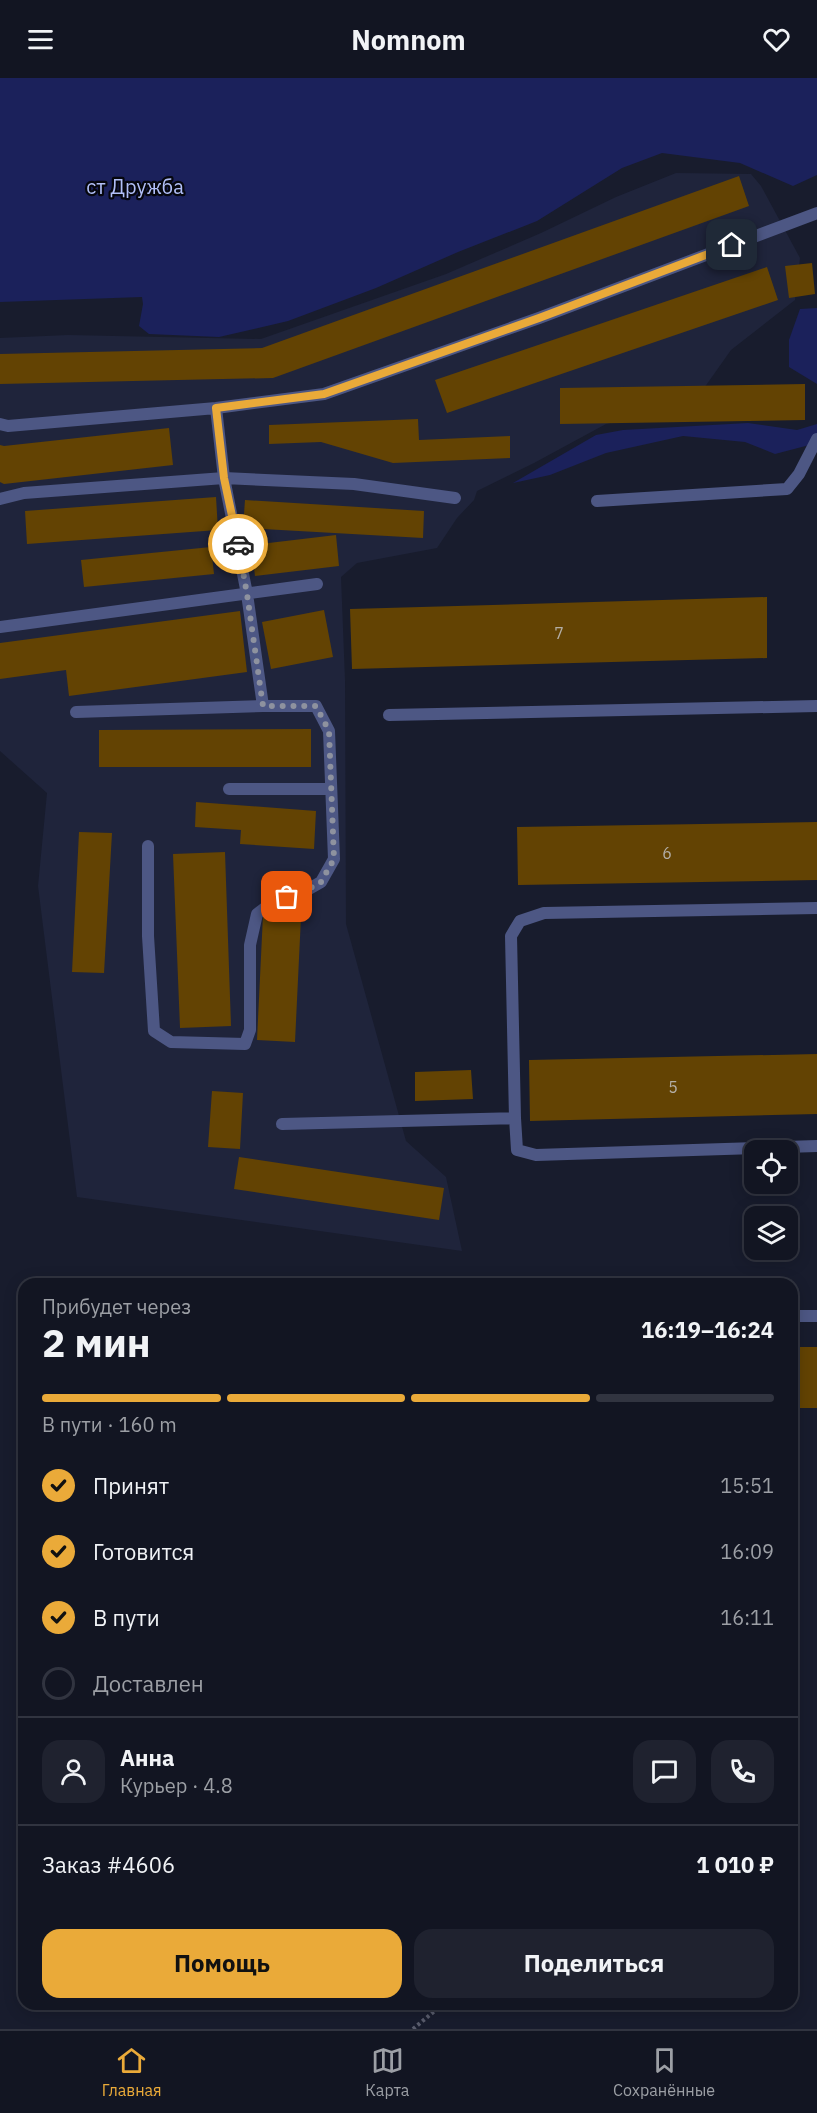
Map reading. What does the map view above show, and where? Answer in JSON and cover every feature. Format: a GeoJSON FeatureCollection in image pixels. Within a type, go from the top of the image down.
{"type":"FeatureCollection","features":[{"type":"Feature","properties":{"kind":"lane"},"geometry":{"type":"LineString","coordinates":[[0,424],[8,426],[216,408],[324,394],[539,318],[817,213]]}},
{"type":"Feature","properties":{"kind":"lane"},"geometry":{"type":"LineString","coordinates":[[216,408],[224,478],[247,594],[263,706]]}},
{"type":"Feature","properties":{"kind":"lane"},"geometry":{"type":"LineString","coordinates":[[597,501],[787,489],[799,474],[817,439]]}},
{"type":"Feature","properties":{"kind":"lane"},"geometry":{"type":"LineString","coordinates":[[0,499],[24,493],[224,478],[354,484],[454,498]]}},
{"type":"Feature","properties":{"kind":"lane"},"geometry":{"type":"LineString","coordinates":[[0,627],[317,584]]}},
{"type":"Feature","properties":{"kind":"lane"},"geometry":{"type":"LineString","coordinates":[[389,716],[817,705]]}},
{"type":"Feature","properties":{"kind":"lane"},"geometry":{"type":"LineString","coordinates":[[76,712],[316,706],[329,731],[334,859],[321,882],[300,894],[274,901],[256,914],[250,945],[250,1030],[245,1044],[171,1042],[154,1031],[148,936],[148,846]]}},
{"type":"Feature","properties":{"kind":"lane"},"geometry":{"type":"LineString","coordinates":[[229,789],[331,789]]}},
{"type":"Feature","properties":{"kind":"lane"},"geometry":{"type":"LineString","coordinates":[[817,908],[544,913],[519,921],[511,936],[515,1118],[518,1150],[536,1155],[817,1146]]}},
{"type":"Feature","properties":{"kind":"lane"},"geometry":{"type":"LineString","coordinates":[[282,1124],[515,1118]]}},
{"type":"Feature","properties":{"kind":"lane"},"geometry":{"type":"LineString","coordinates":[[798,1316],[817,1316]]}},
{"type":"Feature","properties":{"kind":"path"},"geometry":{"type":"LineString","coordinates":[[413,2029],[435,2010]]}},
{"type":"Feature","properties":{"kind":"shaded area"},"geometry":{"type":"Polygon","coordinates":[[[676,173],[751,174],[761,186],[800,258],[795,300],[731,350],[702,391],[666,410],[606,424],[477,491],[474,500],[457,518],[437,548],[357,563],[341,577],[345,680],[346,924],[406,1141],[446,1177],[462,1251],[77,1197],[38,886],[47,793],[0,751],[0,338],[68,335],[261,339],[446,274],[541,233],[616,197],[676,173]]]}},
{"type":"Feature","properties":{"kind":"green space","name":"ст Дружба"},"geometry":{"type":"Polygon","coordinates":[[[0,78],[817,78],[817,175],[793,186],[740,163],[662,153],[622,168],[537,221],[376,288],[288,321],[219,337],[149,334],[139,326],[142,297],[0,302],[0,78]]]}},
{"type":"Feature","properties":{"kind":"green space"},"geometry":{"type":"Polygon","coordinates":[[[817,308],[817,384],[789,367],[789,340],[800,309],[817,308]]]}},
{"type":"Feature","properties":{"kind":"green space"},"geometry":{"type":"Polygon","coordinates":[[[748,423],[797,430],[817,424],[817,443],[775,454],[745,442],[683,436],[606,453],[550,475],[513,483],[596,435],[623,430],[748,423]]]}},
{"type":"Feature","properties":{"kind":"building"},"geometry":{"type":"Polygon","coordinates":[[[739,176],[749,206],[273,378],[0,384],[0,354],[262,348],[739,176]]]}},
{"type":"Feature","properties":{"kind":"building"},"geometry":{"type":"Polygon","coordinates":[[[812,263],[815,294],[789,298],[785,266],[812,263]]]}},
{"type":"Feature","properties":{"kind":"building"},"geometry":{"type":"Polygon","coordinates":[[[767,267],[778,300],[447,413],[435,380],[767,267]]]}},
{"type":"Feature","properties":{"kind":"building"},"geometry":{"type":"Polygon","coordinates":[[[805,384],[805,420],[560,424],[560,388],[805,384]]]}},
{"type":"Feature","properties":{"kind":"building"},"geometry":{"type":"Polygon","coordinates":[[[418,419],[419,440],[510,436],[510,458],[393,463],[321,442],[269,444],[269,425],[418,419]]]}},
{"type":"Feature","properties":{"kind":"building"},"geometry":{"type":"Polygon","coordinates":[[[169,428],[173,465],[4,484],[0,482],[0,445],[169,428]]]}},
{"type":"Feature","properties":{"kind":"building"},"geometry":{"type":"Polygon","coordinates":[[[216,497],[218,530],[27,544],[25,511],[216,497]]]}},
{"type":"Feature","properties":{"kind":"building"},"geometry":{"type":"Polygon","coordinates":[[[245,500],[424,511],[423,538],[243,528],[245,500]]]}},
{"type":"Feature","properties":{"kind":"building"},"geometry":{"type":"Polygon","coordinates":[[[336,535],[339,566],[255,576],[251,545],[336,535]]]}},
{"type":"Feature","properties":{"kind":"building"},"geometry":{"type":"Polygon","coordinates":[[[211,547],[214,574],[84,587],[81,560],[211,547]]]}},
{"type":"Feature","properties":{"kind":"building"},"geometry":{"type":"Polygon","coordinates":[[[767,597],[767,658],[352,669],[350,609],[767,597]]]}},
{"type":"Feature","properties":{"kind":"building"},"geometry":{"type":"Polygon","coordinates":[[[324,610],[333,657],[271,669],[262,622],[324,610]]]}},
{"type":"Feature","properties":{"kind":"building"},"geometry":{"type":"Polygon","coordinates":[[[240,611],[247,672],[69,696],[66,670],[0,679],[0,643],[240,611]]]}},
{"type":"Feature","properties":{"kind":"building"},"geometry":{"type":"Polygon","coordinates":[[[311,729],[311,767],[99,767],[99,730],[311,729]]]}},
{"type":"Feature","properties":{"kind":"building"},"geometry":{"type":"Polygon","coordinates":[[[196,802],[316,811],[314,849],[240,844],[241,830],[195,827],[196,802]]]}},
{"type":"Feature","properties":{"kind":"building"},"geometry":{"type":"Polygon","coordinates":[[[817,822],[817,880],[518,885],[517,827],[817,822]]]}},
{"type":"Feature","properties":{"kind":"building"},"geometry":{"type":"Polygon","coordinates":[[[79,832],[112,833],[104,973],[72,972],[79,832]]]}},
{"type":"Feature","properties":{"kind":"building"},"geometry":{"type":"Polygon","coordinates":[[[225,852],[231,1026],[180,1028],[173,854],[225,852]]]}},
{"type":"Feature","properties":{"kind":"building"},"geometry":{"type":"Polygon","coordinates":[[[263,915],[301,917],[295,1042],[257,1040],[263,915]]]}},
{"type":"Feature","properties":{"kind":"building"},"geometry":{"type":"Polygon","coordinates":[[[817,1054],[817,1114],[530,1121],[529,1060],[817,1054]]]}},
{"type":"Feature","properties":{"kind":"building"},"geometry":{"type":"Polygon","coordinates":[[[471,1070],[473,1099],[415,1101],[415,1072],[471,1070]]]}},
{"type":"Feature","properties":{"kind":"building"},"geometry":{"type":"Polygon","coordinates":[[[212,1091],[243,1093],[240,1149],[208,1147],[212,1091]]]}},
{"type":"Feature","properties":{"kind":"building"},"geometry":{"type":"Polygon","coordinates":[[[239,1157],[444,1188],[439,1220],[234,1189],[239,1157]]]}},
{"type":"Feature","properties":{"kind":"building"},"geometry":{"type":"Polygon","coordinates":[[[798,1347],[817,1347],[817,1408],[798,1408],[798,1347]]]}},
{"type":"Feature","properties":{"kind":"way so far"},"geometry":{"type":"LineString","coordinates":[[238,544],[263,706],[316,706],[329,731],[334,859],[321,882],[300,894],[287,897]]}},
{"type":"Feature","properties":{"kind":"route"},"geometry":{"type":"LineString","coordinates":[[238,544],[224,478],[216,408],[324,394],[539,318],[732,245]]}}]}
